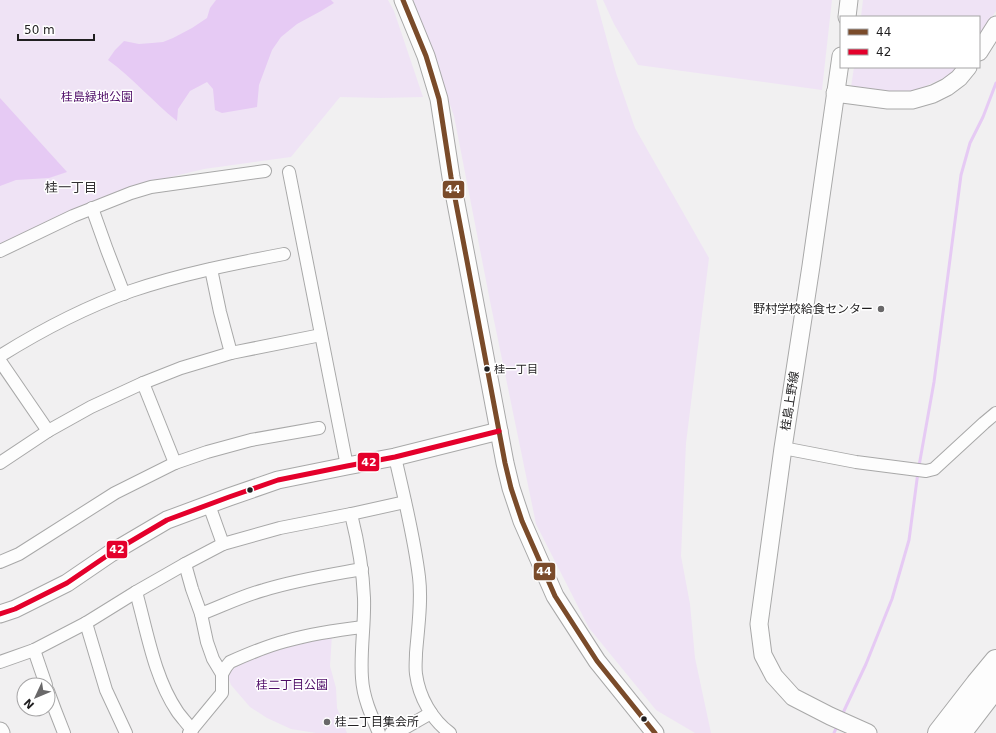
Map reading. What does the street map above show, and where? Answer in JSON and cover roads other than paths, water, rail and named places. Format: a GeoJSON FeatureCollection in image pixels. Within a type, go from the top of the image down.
{"type":"FeatureCollection","features":[{"type":"Feature","properties":{"kind":"highway"},"geometry":{"type":"LineString","coordinates":[[939,733],[996,661]]}},
{"type":"Feature","properties":{"kind":"highway"},"geometry":{"type":"LineString","coordinates":[[960,733],[996,686]]}},
{"type":"Feature","properties":{"kind":"street"},"geometry":{"type":"LineString","coordinates":[[403,0],[426,56],[439,99],[451,177],[504,463],[516,501],[532,545],[555,596],[597,661],[655,733]]}},
{"type":"Feature","properties":{"kind":"street"},"geometry":{"type":"LineString","coordinates":[[847,16],[849,0]]}},
{"type":"Feature","properties":{"kind":"street"},"geometry":{"type":"LineString","coordinates":[[980,50],[996,25]]}},
{"type":"Feature","properties":{"kind":"street","name":"桂島上野線"},"geometry":{"type":"LineString","coordinates":[[840,63],[783,448],[759,624],[763,655],[774,676],[793,697],[868,733]]}},
{"type":"Feature","properties":{"kind":"street"},"geometry":{"type":"LineString","coordinates":[[836,93],[888,100],[912,100],[933,94],[947,87],[959,78],[967,68]]}},
{"type":"Feature","properties":{"kind":"street"},"geometry":{"type":"LineString","coordinates":[[0,251],[92,208],[130,193],[151,187],[265,171]]}},
{"type":"Feature","properties":{"kind":"street"},"geometry":{"type":"LineString","coordinates":[[289,172],[347,466]]}},
{"type":"Feature","properties":{"kind":"street"},"geometry":{"type":"LineString","coordinates":[[92,208],[124,294]]}},
{"type":"Feature","properties":{"kind":"street"},"geometry":{"type":"LineString","coordinates":[[0,356],[28,339],[71,317],[124,294],[174,278],[231,264],[284,254]]}},
{"type":"Feature","properties":{"kind":"street"},"geometry":{"type":"LineString","coordinates":[[211,269],[220,312],[231,353]]}},
{"type":"Feature","properties":{"kind":"street"},"geometry":{"type":"LineString","coordinates":[[0,463],[48,431],[91,407],[181,368],[231,353],[321,335]]}},
{"type":"Feature","properties":{"kind":"street"},"geometry":{"type":"LineString","coordinates":[[0,360],[48,431]]}},
{"type":"Feature","properties":{"kind":"street"},"geometry":{"type":"LineString","coordinates":[[144,383],[175,463]]}},
{"type":"Feature","properties":{"kind":"street"},"geometry":{"type":"LineString","coordinates":[[783,448],[856,462],[926,471],[934,469],[984,422],[996,413]]}},
{"type":"Feature","properties":{"kind":"street"},"geometry":{"type":"LineString","coordinates":[[0,562],[19,554],[114,493],[175,463],[207,452],[251,440],[319,428]]}},
{"type":"Feature","properties":{"kind":"street"},"geometry":{"type":"LineString","coordinates":[[0,614],[15,609],[67,583],[111,553],[167,520],[278,480],[395,457],[499,431]]}},
{"type":"Feature","properties":{"kind":"street"},"geometry":{"type":"LineString","coordinates":[[395,457],[414,543],[419,579],[419,613],[415,673],[419,690],[431,713],[443,728],[450,733]]}},
{"type":"Feature","properties":{"kind":"street"},"geometry":{"type":"LineString","coordinates":[[0,662],[34,650],[86,623],[136,592],[223,544],[280,528],[405,502]]}},
{"type":"Feature","properties":{"kind":"street"},"geometry":{"type":"LineString","coordinates":[[209,505],[223,544]]}},
{"type":"Feature","properties":{"kind":"street"},"geometry":{"type":"LineString","coordinates":[[351,514],[358,542],[362,569],[364,600],[361,658],[362,679],[370,714],[379,733]]}},
{"type":"Feature","properties":{"kind":"street"},"geometry":{"type":"LineString","coordinates":[[185,564],[201,614],[207,642],[213,659],[222,674]]}},
{"type":"Feature","properties":{"kind":"street"},"geometry":{"type":"LineString","coordinates":[[201,614],[241,597],[270,588],[297,581],[362,569]]}},
{"type":"Feature","properties":{"kind":"street"},"geometry":{"type":"LineString","coordinates":[[136,592],[152,652],[166,691],[177,711],[191,731],[222,693],[222,674],[230,662],[265,647],[285,641],[363,627]]}},
{"type":"Feature","properties":{"kind":"street"},"geometry":{"type":"LineString","coordinates":[[86,623],[106,690],[126,733]]}},
{"type":"Feature","properties":{"kind":"street"},"geometry":{"type":"LineString","coordinates":[[34,650],[43,677]]}},
{"type":"Feature","properties":{"kind":"street"},"geometry":{"type":"LineString","coordinates":[[56,713],[64,733]]}},
{"type":"Feature","properties":{"kind":"street"},"geometry":{"type":"LineString","coordinates":[[391,733],[403,729],[431,713]]}},
{"type":"Feature","properties":{"kind":"waterway"},"geometry":{"type":"LineString","coordinates":[[919,466],[934,382],[961,175],[970,143],[983,117],[996,83]]}},
{"type":"Feature","properties":{"kind":"waterway"},"geometry":{"type":"LineString","coordinates":[[842,715],[866,664],[892,599],[909,540],[918,472]]}},
{"type":"Feature","properties":{"kind":"waterway"},"geometry":{"type":"LineString","coordinates":[[834,733],[837,726]]}},
{"type":"Feature","properties":{"kind":"place","name":"野村学校給食センター"},"geometry":{"type":"Point","coordinates":[881,309]}},
{"type":"Feature","properties":{"kind":"place","name":"桂一丁目"},"geometry":{"type":"Point","coordinates":[487,369]}},
{"type":"Feature","properties":{"kind":"place","name":"桂二丁目集会所"},"geometry":{"type":"Point","coordinates":[327,722]}},
{"type":"Feature","properties":{"kind":"district","name":"桂一丁目"},"geometry":{"type":"Point","coordinates":[71,187]}},
{"type":"Feature","properties":{"kind":"park label","name":"桂島緑地公園"},"geometry":{"type":"Point","coordinates":[97,97]}},
{"type":"Feature","properties":{"kind":"park label","name":"桂二丁目公園"},"geometry":{"type":"Point","coordinates":[292,685]}}]}
